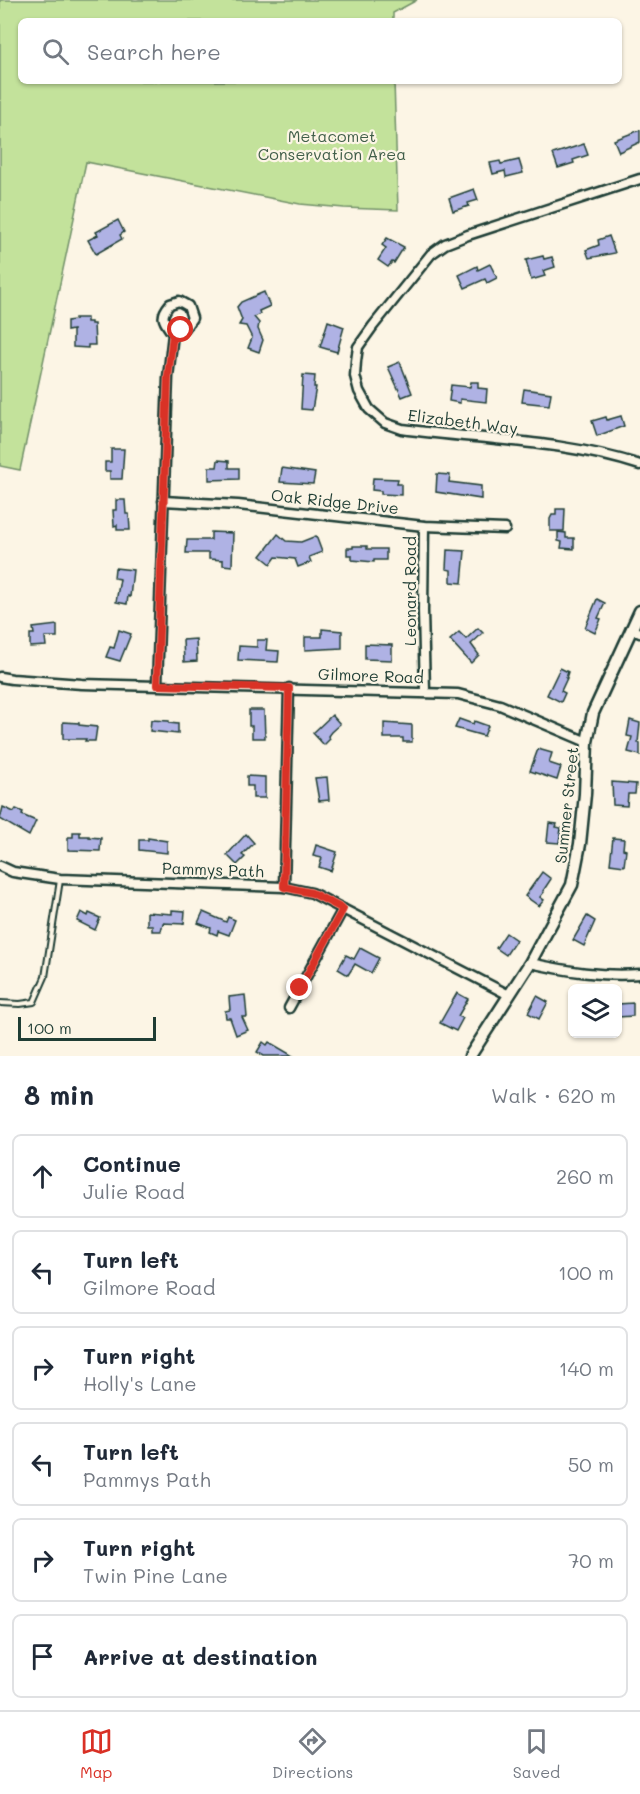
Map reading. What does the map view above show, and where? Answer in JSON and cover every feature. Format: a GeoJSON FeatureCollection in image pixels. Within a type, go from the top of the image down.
{"type":"FeatureCollection","features":[{"type":"Feature","properties":{"kind":"street","name":"Elizabeth Way"},"geometry":{"type":"LineString","coordinates":[[640,179],[538,210],[445,244],[431,254],[358,347],[355,375],[359,391],[369,409],[385,423],[402,429],[571,450],[621,459],[640,465]]}},
{"type":"Feature","properties":{"kind":"street"},"geometry":{"type":"LineString","coordinates":[[157,685],[168,377],[173,334]]}},
{"type":"Feature","properties":{"kind":"street","name":"Oak Ridge Drive"},"geometry":{"type":"LineString","coordinates":[[163,501],[261,508],[424,526],[504,530]]}},
{"type":"Feature","properties":{"kind":"street","name":"Leonard Road"},"geometry":{"type":"LineString","coordinates":[[424,526],[425,692]]}},
{"type":"Feature","properties":{"kind":"street","name":"Summer Street"},"geometry":{"type":"LineString","coordinates":[[470,1056],[530,963],[572,885],[580,844],[587,742],[593,713],[636,631],[640,611]]}},
{"type":"Feature","properties":{"kind":"street","name":"Gilmore Road"},"geometry":{"type":"LineString","coordinates":[[0,676],[12,679],[73,683],[458,694],[477,697],[500,705],[587,742]]}},
{"type":"Feature","properties":{"kind":"street"},"geometry":{"type":"LineString","coordinates":[[284,887],[289,688]]}},
{"type":"Feature","properties":{"kind":"street","name":"Pammys Path"},"geometry":{"type":"LineString","coordinates":[[0,866],[13,872],[60,879],[284,887],[312,893],[509,995]]}},
{"type":"Feature","properties":{"kind":"street"},"geometry":{"type":"LineString","coordinates":[[289,1008],[343,909]]}},
{"type":"Feature","properties":{"kind":"street"},"geometry":{"type":"LineString","coordinates":[[530,963],[587,974],[640,974]]}},
{"type":"Feature","properties":{"kind":"lane"},"geometry":{"type":"LineString","coordinates":[[0,1003],[34,1002],[45,977],[60,879]]}},
{"type":"Feature","properties":{"kind":"green space","name":"Metacomet Conservation Area"},"geometry":{"type":"Polygon","coordinates":[[[0,0],[417,0],[393,13],[393,18],[18,18],[18,84],[394,84],[398,210],[300,204],[86,162],[20,470],[0,466],[0,0]]]}},
{"type":"Feature","properties":{"kind":"building"},"geometry":{"type":"Polygon","coordinates":[[[640,130],[640,142],[619,152],[614,140],[640,130]]]}},
{"type":"Feature","properties":{"kind":"building"},"geometry":{"type":"Polygon","coordinates":[[[584,144],[588,155],[558,168],[553,154],[584,144]]]}},
{"type":"Feature","properties":{"kind":"building"},"geometry":{"type":"Polygon","coordinates":[[[519,160],[523,173],[506,177],[505,171],[493,174],[490,163],[500,161],[501,164],[519,160]]]}},
{"type":"Feature","properties":{"kind":"building"},"geometry":{"type":"Polygon","coordinates":[[[474,189],[478,200],[468,203],[469,206],[453,211],[449,198],[474,189]]]}},
{"type":"Feature","properties":{"kind":"building"},"geometry":{"type":"Polygon","coordinates":[[[118,220],[124,232],[120,235],[122,239],[96,254],[88,240],[98,235],[96,232],[118,220]]]}},
{"type":"Feature","properties":{"kind":"building"},"geometry":{"type":"Polygon","coordinates":[[[609,236],[615,253],[589,258],[586,250],[599,245],[598,240],[609,236]]]}},
{"type":"Feature","properties":{"kind":"building"},"geometry":{"type":"Polygon","coordinates":[[[387,238],[404,247],[394,263],[392,262],[388,267],[378,260],[386,248],[382,245],[387,238]]]}},
{"type":"Feature","properties":{"kind":"building"},"geometry":{"type":"Polygon","coordinates":[[[543,256],[544,259],[552,257],[555,267],[543,271],[545,276],[531,280],[526,260],[543,256]]]}},
{"type":"Feature","properties":{"kind":"building"},"geometry":{"type":"Polygon","coordinates":[[[490,264],[497,278],[487,283],[485,279],[465,288],[459,275],[477,266],[478,270],[490,264]]]}},
{"type":"Feature","properties":{"kind":"building"},"geometry":{"type":"Polygon","coordinates":[[[264,292],[270,306],[259,311],[260,314],[254,317],[259,323],[258,329],[263,340],[259,352],[248,348],[252,338],[246,326],[239,325],[242,320],[237,307],[241,302],[264,292]]]}},
{"type":"Feature","properties":{"kind":"building"},"geometry":{"type":"Polygon","coordinates":[[[75,318],[87,318],[87,322],[94,324],[95,345],[88,345],[88,348],[73,347],[73,330],[67,331],[67,321],[75,320],[75,318]]]}},
{"type":"Feature","properties":{"kind":"building"},"geometry":{"type":"Polygon","coordinates":[[[328,321],[344,327],[337,352],[320,347],[328,321]]]}},
{"type":"Feature","properties":{"kind":"building"},"geometry":{"type":"Polygon","coordinates":[[[400,362],[412,393],[402,397],[388,367],[400,362]]]}},
{"type":"Feature","properties":{"kind":"building"},"geometry":{"type":"Polygon","coordinates":[[[303,375],[315,376],[314,387],[316,387],[312,410],[301,409],[303,375]]]}},
{"type":"Feature","properties":{"kind":"building"},"geometry":{"type":"Polygon","coordinates":[[[471,382],[478,382],[478,388],[487,389],[486,402],[460,399],[460,403],[449,401],[451,385],[470,387],[471,382]]]}},
{"type":"Feature","properties":{"kind":"building"},"geometry":{"type":"Polygon","coordinates":[[[524,389],[551,393],[549,405],[522,402],[524,389]]]}},
{"type":"Feature","properties":{"kind":"building"},"geometry":{"type":"Polygon","coordinates":[[[621,416],[624,426],[597,436],[592,421],[621,416]]]}},
{"type":"Feature","properties":{"kind":"building"},"geometry":{"type":"Polygon","coordinates":[[[111,449],[124,449],[122,479],[110,479],[110,471],[105,471],[105,462],[111,462],[111,449]]]}},
{"type":"Feature","properties":{"kind":"building"},"geometry":{"type":"Polygon","coordinates":[[[218,460],[229,461],[229,468],[239,468],[239,479],[209,480],[209,467],[217,467],[218,460]]]}},
{"type":"Feature","properties":{"kind":"building"},"geometry":{"type":"Polygon","coordinates":[[[282,468],[315,473],[313,484],[280,482],[282,468]]]}},
{"type":"Feature","properties":{"kind":"building"},"geometry":{"type":"Polygon","coordinates":[[[437,474],[450,475],[449,482],[481,486],[481,499],[436,492],[437,474]]]}},
{"type":"Feature","properties":{"kind":"building"},"geometry":{"type":"Polygon","coordinates":[[[373,478],[398,479],[397,484],[401,484],[401,495],[381,494],[381,491],[372,490],[373,478]]]}},
{"type":"Feature","properties":{"kind":"building"},"geometry":{"type":"Polygon","coordinates":[[[116,500],[125,500],[130,530],[117,530],[117,525],[114,526],[113,510],[116,510],[116,500]]]}},
{"type":"Feature","properties":{"kind":"building"},"geometry":{"type":"Polygon","coordinates":[[[556,509],[565,509],[564,531],[550,531],[550,519],[552,515],[556,515],[556,509]]]}},
{"type":"Feature","properties":{"kind":"building"},"geometry":{"type":"Polygon","coordinates":[[[211,532],[233,533],[232,566],[223,565],[223,560],[209,559],[209,553],[186,553],[187,540],[211,540],[211,532]]]}},
{"type":"Feature","properties":{"kind":"building"},"geometry":{"type":"Polygon","coordinates":[[[558,532],[566,533],[566,538],[574,538],[574,549],[561,548],[562,542],[558,541],[558,532]]]}},
{"type":"Feature","properties":{"kind":"building"},"geometry":{"type":"Polygon","coordinates":[[[278,534],[286,541],[301,542],[316,536],[322,552],[309,557],[311,562],[298,567],[295,559],[276,557],[271,564],[261,556],[278,534]]]}},
{"type":"Feature","properties":{"kind":"building"},"geometry":{"type":"Polygon","coordinates":[[[353,546],[386,549],[386,560],[374,560],[374,562],[352,560],[352,555],[347,555],[347,548],[353,548],[353,546]]]}},
{"type":"Feature","properties":{"kind":"building"},"geometry":{"type":"Polygon","coordinates":[[[447,550],[465,551],[462,583],[451,582],[451,570],[446,569],[447,550]]]}},
{"type":"Feature","properties":{"kind":"building"},"geometry":{"type":"Polygon","coordinates":[[[115,568],[133,570],[127,604],[116,602],[120,579],[114,578],[115,568]]]}},
{"type":"Feature","properties":{"kind":"building"},"geometry":{"type":"Polygon","coordinates":[[[597,599],[605,603],[598,618],[601,619],[595,633],[585,628],[597,599]]]}},
{"type":"Feature","properties":{"kind":"building"},"geometry":{"type":"Polygon","coordinates":[[[57,625],[57,637],[45,637],[46,646],[30,647],[30,634],[34,634],[33,628],[57,625]]]}},
{"type":"Feature","properties":{"kind":"building"},"geometry":{"type":"Polygon","coordinates":[[[478,628],[483,633],[471,644],[479,655],[471,663],[450,640],[459,632],[466,639],[478,628]]]}},
{"type":"Feature","properties":{"kind":"building"},"geometry":{"type":"Polygon","coordinates":[[[322,629],[342,631],[342,648],[305,650],[305,637],[322,637],[322,629]]]}},
{"type":"Feature","properties":{"kind":"building"},"geometry":{"type":"Polygon","coordinates":[[[119,630],[131,634],[120,661],[106,657],[110,647],[114,648],[119,630]]]}},
{"type":"Feature","properties":{"kind":"building"},"geometry":{"type":"Polygon","coordinates":[[[196,639],[197,661],[184,662],[183,640],[196,639]]]}},
{"type":"Feature","properties":{"kind":"building"},"geometry":{"type":"Polygon","coordinates":[[[257,640],[267,640],[266,650],[279,651],[278,662],[238,660],[239,646],[257,647],[257,640]]]}},
{"type":"Feature","properties":{"kind":"building"},"geometry":{"type":"Polygon","coordinates":[[[365,644],[392,645],[392,660],[365,659],[365,644]]]}},
{"type":"Feature","properties":{"kind":"building"},"geometry":{"type":"Polygon","coordinates":[[[560,668],[568,672],[561,691],[565,693],[561,702],[547,695],[560,668]]]}},
{"type":"Feature","properties":{"kind":"building"},"geometry":{"type":"Polygon","coordinates":[[[249,710],[264,710],[265,738],[252,738],[249,710]]]}},
{"type":"Feature","properties":{"kind":"building"},"geometry":{"type":"Polygon","coordinates":[[[332,715],[340,724],[331,732],[328,736],[330,739],[324,745],[313,733],[332,715]]]}},
{"type":"Feature","properties":{"kind":"building"},"geometry":{"type":"Polygon","coordinates":[[[459,719],[488,726],[484,736],[455,728],[459,719]]]}},
{"type":"Feature","properties":{"kind":"building"},"geometry":{"type":"Polygon","coordinates":[[[151,720],[178,724],[178,734],[150,731],[151,720]]]}},
{"type":"Feature","properties":{"kind":"building"},"geometry":{"type":"Polygon","coordinates":[[[630,720],[640,723],[638,743],[640,743],[640,755],[628,752],[632,737],[627,736],[630,720]]]}},
{"type":"Feature","properties":{"kind":"building"},"geometry":{"type":"Polygon","coordinates":[[[63,722],[97,727],[95,741],[63,739],[63,722]]]}},
{"type":"Feature","properties":{"kind":"building"},"geometry":{"type":"Polygon","coordinates":[[[384,723],[412,725],[412,742],[403,742],[403,738],[384,738],[384,723]]]}},
{"type":"Feature","properties":{"kind":"building"},"geometry":{"type":"Polygon","coordinates":[[[538,749],[552,753],[549,763],[561,767],[557,780],[530,771],[538,749]]]}},
{"type":"Feature","properties":{"kind":"building"},"geometry":{"type":"Polygon","coordinates":[[[247,776],[265,777],[265,798],[253,798],[253,786],[247,786],[247,776]]]}},
{"type":"Feature","properties":{"kind":"building"},"geometry":{"type":"Polygon","coordinates":[[[327,777],[329,800],[319,801],[315,778],[327,777]]]}},
{"type":"Feature","properties":{"kind":"building"},"geometry":{"type":"Polygon","coordinates":[[[612,782],[636,784],[635,794],[628,794],[627,806],[613,805],[612,782]]]}},
{"type":"Feature","properties":{"kind":"building"},"geometry":{"type":"Polygon","coordinates":[[[3,807],[14,812],[16,809],[23,812],[22,815],[36,821],[29,836],[0,819],[3,807]]]}},
{"type":"Feature","properties":{"kind":"building"},"geometry":{"type":"Polygon","coordinates":[[[549,823],[557,824],[556,827],[561,828],[559,843],[547,842],[549,823]]]}},
{"type":"Feature","properties":{"kind":"building"},"geometry":{"type":"Polygon","coordinates":[[[73,832],[80,832],[80,836],[101,838],[100,851],[68,850],[68,837],[73,837],[73,832]]]}},
{"type":"Feature","properties":{"kind":"building"},"geometry":{"type":"Polygon","coordinates":[[[246,834],[254,843],[242,855],[245,857],[237,865],[227,855],[246,834]]]}},
{"type":"Feature","properties":{"kind":"building"},"geometry":{"type":"Polygon","coordinates":[[[148,838],[167,841],[167,853],[139,850],[139,840],[148,840],[148,838]]]}},
{"type":"Feature","properties":{"kind":"building"},"geometry":{"type":"Polygon","coordinates":[[[613,838],[624,839],[623,849],[626,850],[624,866],[610,864],[613,838]]]}},
{"type":"Feature","properties":{"kind":"building"},"geometry":{"type":"Polygon","coordinates":[[[316,845],[337,852],[331,871],[319,867],[322,858],[313,856],[316,845]]]}},
{"type":"Feature","properties":{"kind":"building"},"geometry":{"type":"Polygon","coordinates":[[[542,872],[551,879],[540,897],[544,900],[539,906],[525,896],[542,872]]]}},
{"type":"Feature","properties":{"kind":"building"},"geometry":{"type":"Polygon","coordinates":[[[172,910],[185,911],[184,924],[163,923],[161,931],[152,931],[152,925],[147,925],[147,912],[172,914],[172,910]]]}},
{"type":"Feature","properties":{"kind":"building"},"geometry":{"type":"Polygon","coordinates":[[[81,912],[100,918],[95,930],[77,921],[81,912]]]}},
{"type":"Feature","properties":{"kind":"building"},"geometry":{"type":"Polygon","coordinates":[[[203,912],[226,922],[228,917],[235,920],[229,935],[218,931],[217,935],[210,932],[211,928],[198,923],[203,912]]]}},
{"type":"Feature","properties":{"kind":"building"},"geometry":{"type":"Polygon","coordinates":[[[587,916],[595,921],[584,946],[573,940],[587,916]]]}},
{"type":"Feature","properties":{"kind":"building"},"geometry":{"type":"Polygon","coordinates":[[[506,933],[516,940],[506,955],[496,948],[506,933]]]}},
{"type":"Feature","properties":{"kind":"building"},"geometry":{"type":"Polygon","coordinates":[[[360,948],[379,958],[371,973],[355,964],[348,975],[338,969],[346,955],[354,959],[360,948]]]}},
{"type":"Feature","properties":{"kind":"building"},"geometry":{"type":"Polygon","coordinates":[[[457,993],[468,999],[458,1016],[463,1018],[456,1031],[440,1023],[457,993]]]}},
{"type":"Feature","properties":{"kind":"building"},"geometry":{"type":"Polygon","coordinates":[[[245,995],[247,1017],[242,1017],[248,1030],[236,1035],[230,1018],[226,1018],[225,1011],[230,1010],[229,997],[245,995]]]}},
{"type":"Feature","properties":{"kind":"building"},"geometry":{"type":"Polygon","coordinates":[[[537,996],[548,1002],[539,1019],[528,1013],[537,996]]]}},
{"type":"Feature","properties":{"kind":"building"},"geometry":{"type":"Polygon","coordinates":[[[633,1003],[633,1016],[622,1017],[622,1004],[633,1003]]]}},
{"type":"Feature","properties":{"kind":"building"},"geometry":{"type":"Polygon","coordinates":[[[263,1042],[267,1045],[269,1042],[293,1056],[264,1056],[257,1052],[263,1042]]]}},
{"type":"Feature","properties":{"kind":"route"},"geometry":{"type":"LineString","coordinates":[[181,330],[173,334],[168,377],[157,685],[289,688],[284,887],[312,893],[343,909],[300,988]]}}]}
